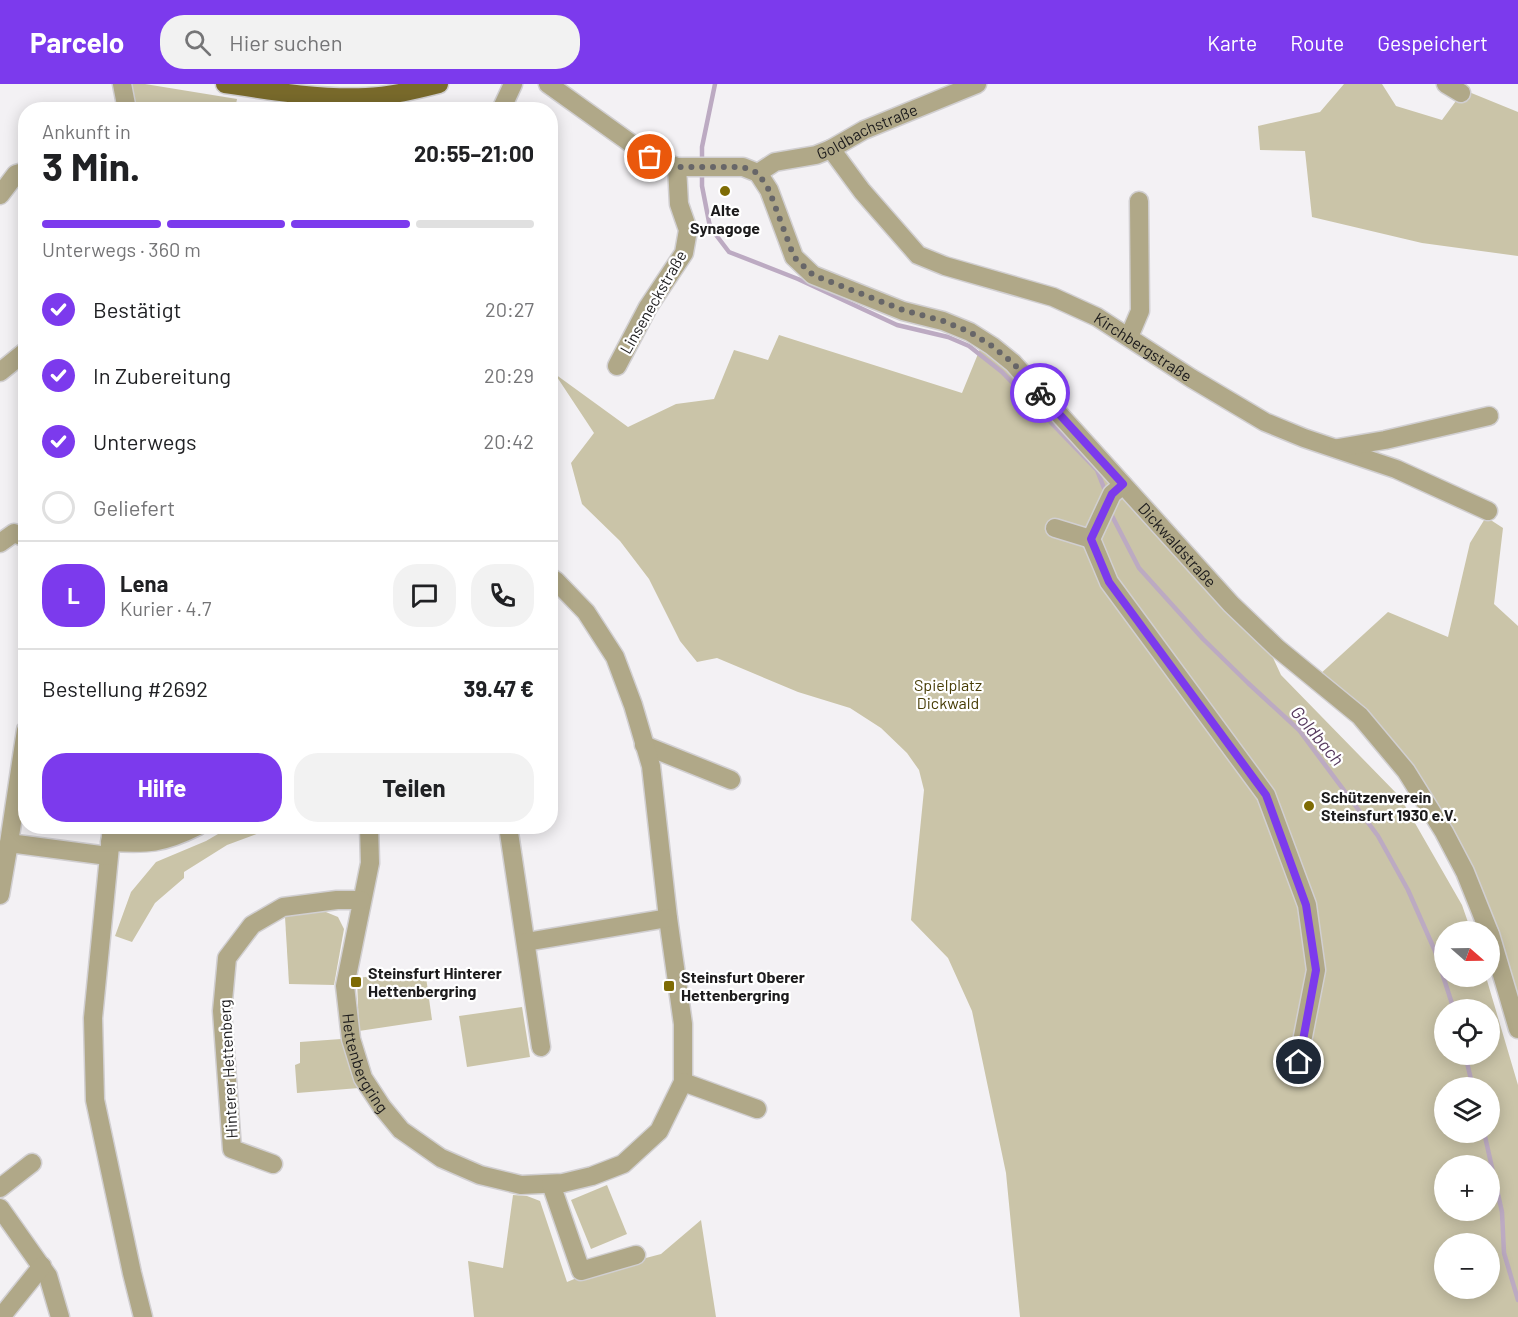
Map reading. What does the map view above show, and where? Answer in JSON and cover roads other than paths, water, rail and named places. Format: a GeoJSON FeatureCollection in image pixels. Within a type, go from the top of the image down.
{"type":"FeatureCollection","features":[{"type":"Feature","properties":{"kind":"main road"},"geometry":{"type":"LineString","coordinates":[[235,85],[308,95],[366,97],[439,84]]}},
{"type":"Feature","properties":{"kind":"street"},"geometry":{"type":"LineString","coordinates":[[122,84],[125,102]]}},
{"type":"Feature","properties":{"kind":"street"},"geometry":{"type":"LineString","coordinates":[[505,102],[513,84]]}},
{"type":"Feature","properties":{"kind":"street"},"geometry":{"type":"LineString","coordinates":[[548,84],[650,157],[683,168],[743,167],[758,173]]}},
{"type":"Feature","properties":{"kind":"street","name":"Goldbachstraße"},"geometry":{"type":"LineString","coordinates":[[758,173],[775,162],[816,155],[831,149],[864,130],[977,84]]}},
{"type":"Feature","properties":{"kind":"street","name":"Kirchbergstraße"},"geometry":{"type":"LineString","coordinates":[[831,149],[862,191],[918,255],[945,266],[1053,297],[1097,317],[1191,378],[1265,422],[1304,438],[1396,469],[1488,511]]}},
{"type":"Feature","properties":{"kind":"street","name":"Linseneckstraße"},"geometry":{"type":"LineString","coordinates":[[617,366],[648,307],[684,254],[687,230],[679,204],[683,168]]}},
{"type":"Feature","properties":{"kind":"street"},"geometry":{"type":"LineString","coordinates":[[0,195],[18,173]]}},
{"type":"Feature","properties":{"kind":"street","name":"Dickwaldstraße"},"geometry":{"type":"LineString","coordinates":[[758,173],[769,190],[794,257],[813,275],[903,310],[943,321],[970,332],[992,346],[1013,363],[1231,604],[1277,648],[1360,716],[1406,771],[1444,832],[1465,872],[1484,921]]}},
{"type":"Feature","properties":{"kind":"street"},"geometry":{"type":"LineString","coordinates":[[1129,337],[1140,311],[1139,201]]}},
{"type":"Feature","properties":{"kind":"street"},"geometry":{"type":"LineString","coordinates":[[0,372],[18,357]]}},
{"type":"Feature","properties":{"kind":"street"},"geometry":{"type":"LineString","coordinates":[[1336,448],[1489,417]]}},
{"type":"Feature","properties":{"kind":"street"},"geometry":{"type":"LineString","coordinates":[[1123,484],[1112,494],[1091,539],[1109,582],[1266,795],[1306,905],[1316,970],[1299,1062]]}},
{"type":"Feature","properties":{"kind":"street"},"geometry":{"type":"LineString","coordinates":[[1055,528],[1091,539]]}},
{"type":"Feature","properties":{"kind":"street"},"geometry":{"type":"LineString","coordinates":[[0,543],[14,533],[18,535]]}},
{"type":"Feature","properties":{"kind":"street","name":"Hettenbergring"},"geometry":{"type":"LineString","coordinates":[[369,834],[370,863],[345,986],[351,1039],[363,1078],[401,1130],[441,1158],[480,1175],[521,1185],[563,1183],[592,1176],[623,1164],[658,1131],[683,1082],[683,1024],[668,918],[651,766],[633,705],[615,657],[586,612],[558,582]]}},
{"type":"Feature","properties":{"kind":"street"},"geometry":{"type":"LineString","coordinates":[[644,745],[731,780]]}},
{"type":"Feature","properties":{"kind":"street"},"geometry":{"type":"LineString","coordinates":[[0,895],[18,783]]}},
{"type":"Feature","properties":{"kind":"street"},"geometry":{"type":"LineString","coordinates":[[9,843],[110,841],[147,844],[183,834]]}},
{"type":"Feature","properties":{"kind":"street"},"geometry":{"type":"LineString","coordinates":[[509,834],[541,1047]]}},
{"type":"Feature","properties":{"kind":"street"},"geometry":{"type":"LineString","coordinates":[[110,841],[93,1018],[96,1100],[143,1317]]}},
{"type":"Feature","properties":{"kind":"street","name":"Hinterer Hettenberg"},"geometry":{"type":"LineString","coordinates":[[273,1164],[232,1149],[222,1011],[227,958],[252,925],[283,907],[337,900],[361,900]]}},
{"type":"Feature","properties":{"kind":"street"},"geometry":{"type":"LineString","coordinates":[[526,942],[668,918]]}},
{"type":"Feature","properties":{"kind":"street","name":"Dickwaldstraße"},"geometry":{"type":"LineString","coordinates":[[1500,969],[1518,1029]]}},
{"type":"Feature","properties":{"kind":"street"},"geometry":{"type":"LineString","coordinates":[[683,1082],[757,1109]]}},
{"type":"Feature","properties":{"kind":"street"},"geometry":{"type":"LineString","coordinates":[[0,1188],[32,1163]]}},
{"type":"Feature","properties":{"kind":"street"},"geometry":{"type":"LineString","coordinates":[[551,1184],[580,1271],[636,1255]]}},
{"type":"Feature","properties":{"kind":"street"},"geometry":{"type":"LineString","coordinates":[[0,1208],[42,1266],[54,1291],[60,1317]]}},
{"type":"Feature","properties":{"kind":"street"},"geometry":{"type":"LineString","coordinates":[[0,1317],[42,1266]]}},
{"type":"Feature","properties":{"kind":"waterway","name":"Goldbach"},"geometry":{"type":"LineString","coordinates":[[702,162],[702,147],[715,84]]}},
{"type":"Feature","properties":{"kind":"waterway","name":"Goldbach"},"geometry":{"type":"LineString","coordinates":[[702,170],[702,186],[710,227],[729,252],[798,279],[897,325],[948,337],[969,346],[1002,372],[1097,470],[1104,488]]}},
{"type":"Feature","properties":{"kind":"waterway","name":"Goldbach"},"geometry":{"type":"LineString","coordinates":[[1110,512],[1139,568],[1203,639],[1299,730],[1378,836],[1408,890],[1435,951],[1450,999]]}},
{"type":"Feature","properties":{"kind":"waterway","name":"Goldbach"},"geometry":{"type":"LineString","coordinates":[[1468,1065],[1470,1077]]}},
{"type":"Feature","properties":{"kind":"waterway","name":"Goldbach"},"geometry":{"type":"LineString","coordinates":[[1486,1143],[1502,1212],[1504,1253],[1518,1300]]}},
{"type":"Feature","properties":{"kind":"place","name":"Alte Synagoge"},"geometry":{"type":"Point","coordinates":[725,191]}},
{"type":"Feature","properties":{"kind":"place","name":"Schützenverein Steinsfurt 1930 e.V."},"geometry":{"type":"Point","coordinates":[1309,806]}},
{"type":"Feature","properties":{"kind":"place","name":"Steinsfurt Hinterer Hettenbergring"},"geometry":{"type":"Point","coordinates":[356,982]}},
{"type":"Feature","properties":{"kind":"place","name":"Steinsfurt Oberer Hettenbergring"},"geometry":{"type":"Point","coordinates":[669,986]}},
{"type":"Feature","properties":{"kind":"park label","name":"Spielplatz Dickwald"},"geometry":{"type":"Point","coordinates":[948,694]}}]}
